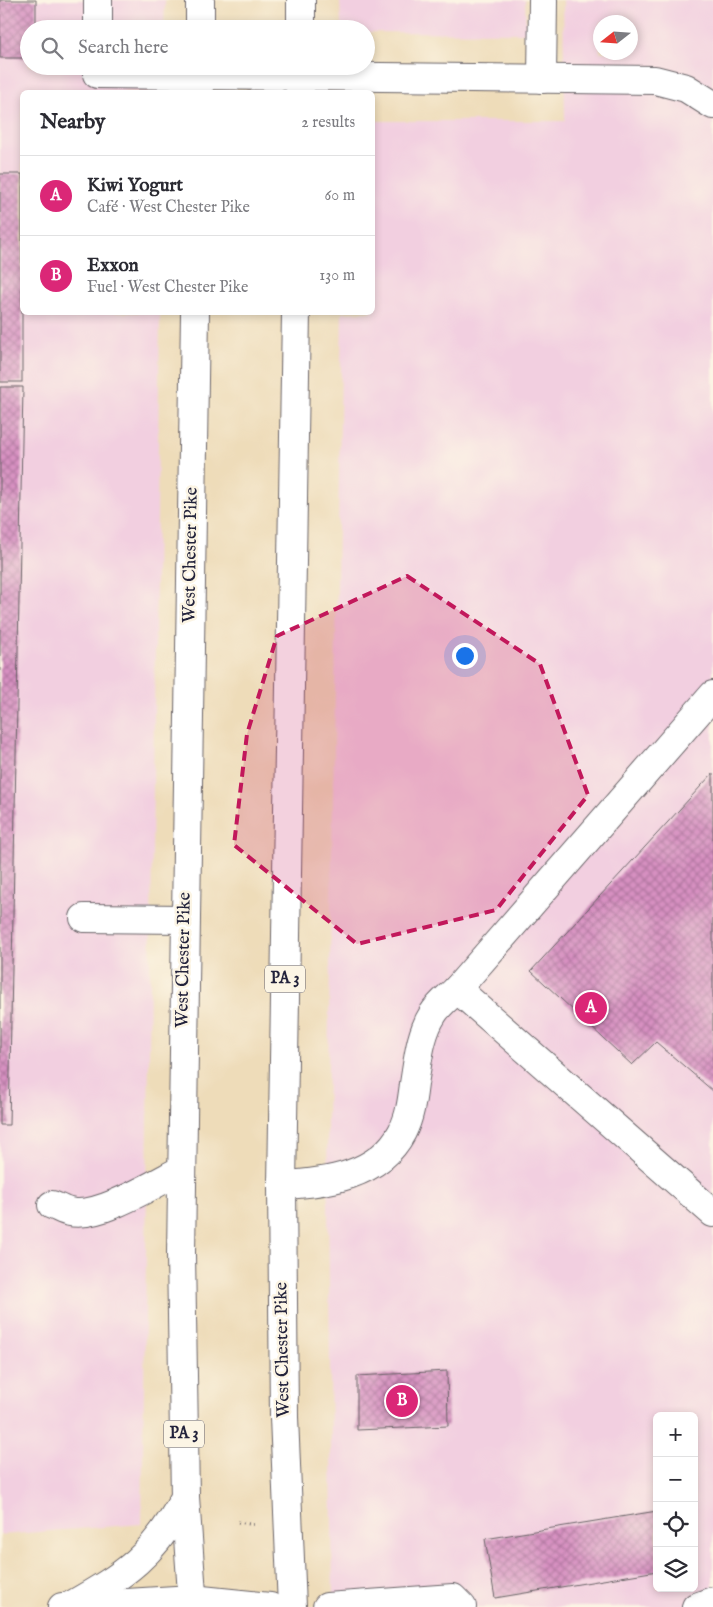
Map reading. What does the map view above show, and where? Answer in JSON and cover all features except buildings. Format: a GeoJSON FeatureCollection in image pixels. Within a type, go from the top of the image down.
{"type":"FeatureCollection","features":[{"type":"Feature","properties":{"kind":"main road"},"geometry":{"type":"LineString","coordinates":[[98,0],[98,20]]}},
{"type":"Feature","properties":{"kind":"main road"},"geometry":{"type":"LineString","coordinates":[[200,0],[200,20]]}},
{"type":"Feature","properties":{"kind":"main road"},"geometry":{"type":"LineString","coordinates":[[301,0],[301,20]]}},
{"type":"Feature","properties":{"kind":"main road"},"geometry":{"type":"LineString","coordinates":[[542,79],[543,0]]}},
{"type":"Feature","properties":{"kind":"main road"},"geometry":{"type":"LineString","coordinates":[[122,75],[199,78],[542,79],[666,82],[686,88],[713,105]]}},
{"type":"Feature","properties":{"kind":"main road","name":"West Chester Pike"},"geometry":{"type":"LineString","coordinates":[[192,1603],[186,1497],[180,1254],[195,315]]}},
{"type":"Feature","properties":{"kind":"main road","name":"West Chester Pike"},"geometry":{"type":"LineString","coordinates":[[292,1607],[284,1408],[282,1185],[296,315]]}},
{"type":"Feature","properties":{"kind":"main road"},"geometry":{"type":"LineString","coordinates":[[282,1185],[319,1183],[342,1178],[366,1167],[386,1152],[402,1133],[410,1109],[424,1030],[434,1012],[457,989],[713,695]]}},
{"type":"Feature","properties":{"kind":"main road"},"geometry":{"type":"LineString","coordinates":[[84,918],[185,919]]}},
{"type":"Feature","properties":{"kind":"main road"},"geometry":{"type":"LineString","coordinates":[[457,989],[713,1213]]}},
{"type":"Feature","properties":{"kind":"main road"},"geometry":{"type":"LineString","coordinates":[[52,1205],[72,1213],[97,1210],[128,1198],[181,1170]]}},
{"type":"Feature","properties":{"kind":"main road"},"geometry":{"type":"LineString","coordinates":[[70,1606],[130,1569],[155,1546],[186,1497]]}},
{"type":"Feature","properties":{"kind":"main road"},"geometry":{"type":"LineString","coordinates":[[327,1607],[453,1598],[462,1607]]}},
{"type":"Feature","properties":{"kind":"main road"},"geometry":{"type":"LineString","coordinates":[[696,1607],[713,1600]]}},
{"type":"Feature","properties":{"kind":"main road"},"geometry":{"type":"LineString","coordinates":[[61,1607],[192,1603],[270,1607]]}},
{"type":"Feature","properties":{"kind":"path"},"geometry":{"type":"LineString","coordinates":[[238,1522],[258,1525]]}},
{"type":"Feature","properties":{"kind":"highlighted area"},"geometry":{"type":"Polygon","coordinates":[[[407,576],[540,664],[588,795],[496,910],[357,944],[234,845],[247,734],[277,636],[407,576]]]}},
{"type":"Feature","properties":{"kind":"shaded area"},"geometry":{"type":"Polygon","coordinates":[[[0,0],[165,0],[164,20],[20,20],[20,75],[164,75],[163,90],[20,90],[20,315],[160,315],[142,1524],[0,1535],[0,0]]]}},
{"type":"Feature","properties":{"kind":"shaded area"},"geometry":{"type":"Polygon","coordinates":[[[340,0],[525,0],[526,33],[375,32],[375,20],[341,20],[340,0]]]}},
{"type":"Feature","properties":{"kind":"shaded area"},"geometry":{"type":"Polygon","coordinates":[[[563,0],[713,0],[713,1607],[333,1607],[327,1125],[342,315],[375,315],[375,121],[565,121],[563,0]]]}},
{"type":"Feature","properties":{"kind":"place","name":"Kiwi Yogurt"},"geometry":{"type":"Point","coordinates":[591,1008]}},
{"type":"Feature","properties":{"kind":"place","name":"Exxon"},"geometry":{"type":"Point","coordinates":[402,1401]}}]}
